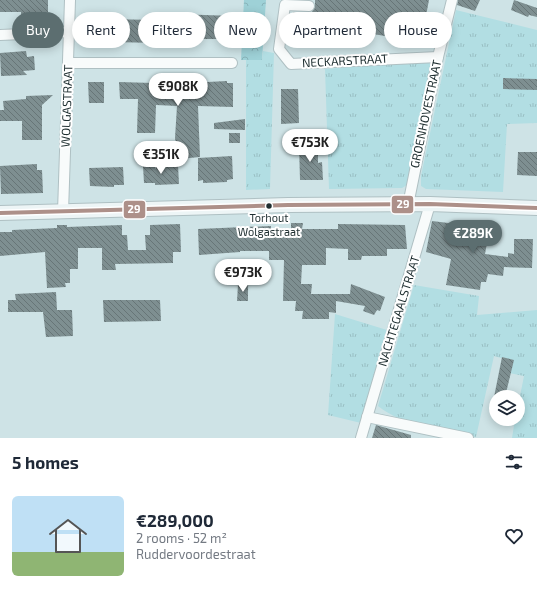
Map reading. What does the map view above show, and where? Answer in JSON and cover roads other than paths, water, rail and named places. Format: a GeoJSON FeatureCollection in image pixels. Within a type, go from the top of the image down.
{"type":"FeatureCollection","features":[{"type":"Feature","properties":{"kind":"street","name":"WOLGASTRAAT"},"geometry":{"type":"LineString","coordinates":[[63,212],[70,0]]}},
{"type":"Feature","properties":{"kind":"street","name":"GROENHOVESTRAAT"},"geometry":{"type":"LineString","coordinates":[[408,205],[438,57],[452,0]]}},
{"type":"Feature","properties":{"kind":"street","name":"NECKARSTRAAT"},"geometry":{"type":"LineString","coordinates":[[309,6],[285,5],[279,49],[291,64],[438,57]]}},
{"type":"Feature","properties":{"kind":"street"},"geometry":{"type":"LineString","coordinates":[[0,35],[70,32]]}},
{"type":"Feature","properties":{"kind":"street"},"geometry":{"type":"LineString","coordinates":[[68,63],[232,63]]}},
{"type":"Feature","properties":{"kind":"street"},"geometry":{"type":"LineString","coordinates":[[0,213],[288,205],[430,204],[537,208]]}},
{"type":"Feature","properties":{"kind":"street","name":"NACHTEGAALSTRAAT"},"geometry":{"type":"LineString","coordinates":[[361,438],[430,204]]}},
{"type":"Feature","properties":{"kind":"street"},"geometry":{"type":"LineString","coordinates":[[367,417],[468,438]]}},
{"type":"Feature","properties":{"kind":"place","name":"Torhout Wolgastraat"},"geometry":{"type":"Point","coordinates":[269,206]}}]}
